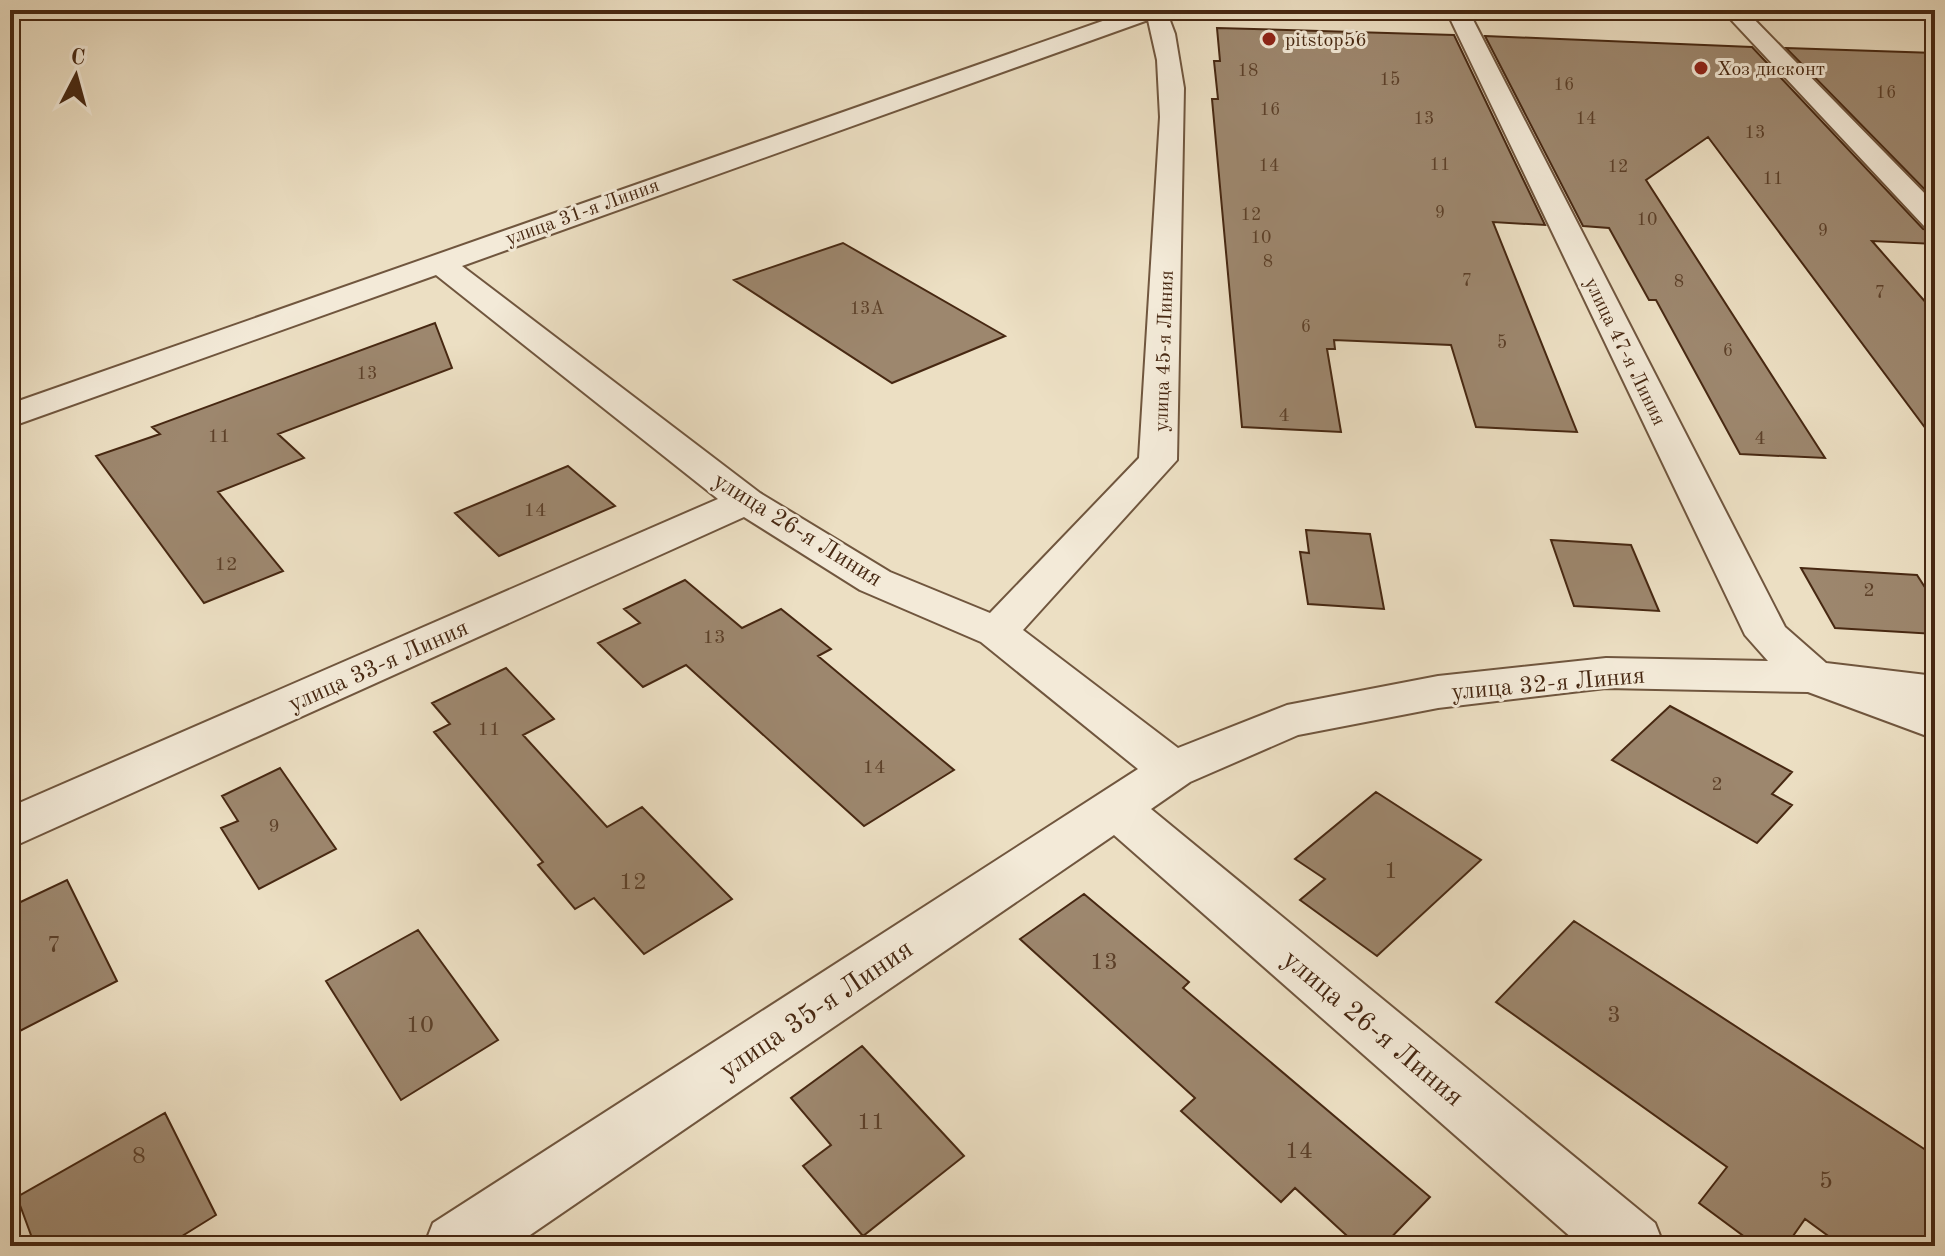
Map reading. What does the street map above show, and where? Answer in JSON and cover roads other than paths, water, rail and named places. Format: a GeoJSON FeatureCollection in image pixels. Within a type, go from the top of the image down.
{"type":"FeatureCollection","features":[{"type":"Feature","properties":{"kind":"street","name":"улица 31-я Линия"},"geometry":{"type":"LineString","coordinates":[[10,416],[1155,10]]}},
{"type":"Feature","properties":{"kind":"street","name":"улица 45-я Линия"},"geometry":{"type":"LineString","coordinates":[[997,632],[1158,460],[1170,103],[1166,33],[1155,10]]}},
{"type":"Feature","properties":{"kind":"street","name":"улица 47-я Линия"},"geometry":{"type":"LineString","coordinates":[[1457,10],[1767,635],[1813,677]]}},
{"type":"Feature","properties":{"kind":"street"},"geometry":{"type":"LineString","coordinates":[[1733,10],[1935,221]]}},
{"type":"Feature","properties":{"kind":"street","name":"улица 26-я Линия"},"geometry":{"type":"LineString","coordinates":[[439,263],[746,501],[875,581],[997,632],[1173,770]]}},
{"type":"Feature","properties":{"kind":"street","name":"улица 33-я Линия"},"geometry":{"type":"LineString","coordinates":[[10,829],[746,501]]}},
{"type":"Feature","properties":{"kind":"street","name":"улица 32-я Линия"},"geometry":{"type":"LineString","coordinates":[[1173,770],[1287,721],[1438,692],[1606,673],[1813,677],[1935,692]]}},
{"type":"Feature","properties":{"kind":"street"},"geometry":{"type":"LineString","coordinates":[[1813,677],[1935,723]]}},
{"type":"Feature","properties":{"kind":"street","name":"улица 35-я Линия"},"geometry":{"type":"LineString","coordinates":[[457,1246],[1173,770]]}},
{"type":"Feature","properties":{"kind":"street","name":"улица 26-я Линия"},"geometry":{"type":"LineString","coordinates":[[1116,808],[1631,1246]]}},
{"type":"Feature","properties":{"kind":"place","name":"pitstop56"},"geometry":{"type":"Point","coordinates":[1269,39]}},
{"type":"Feature","properties":{"kind":"place","name":"Хоз дисконт"},"geometry":{"type":"Point","coordinates":[1701,68]}}]}
